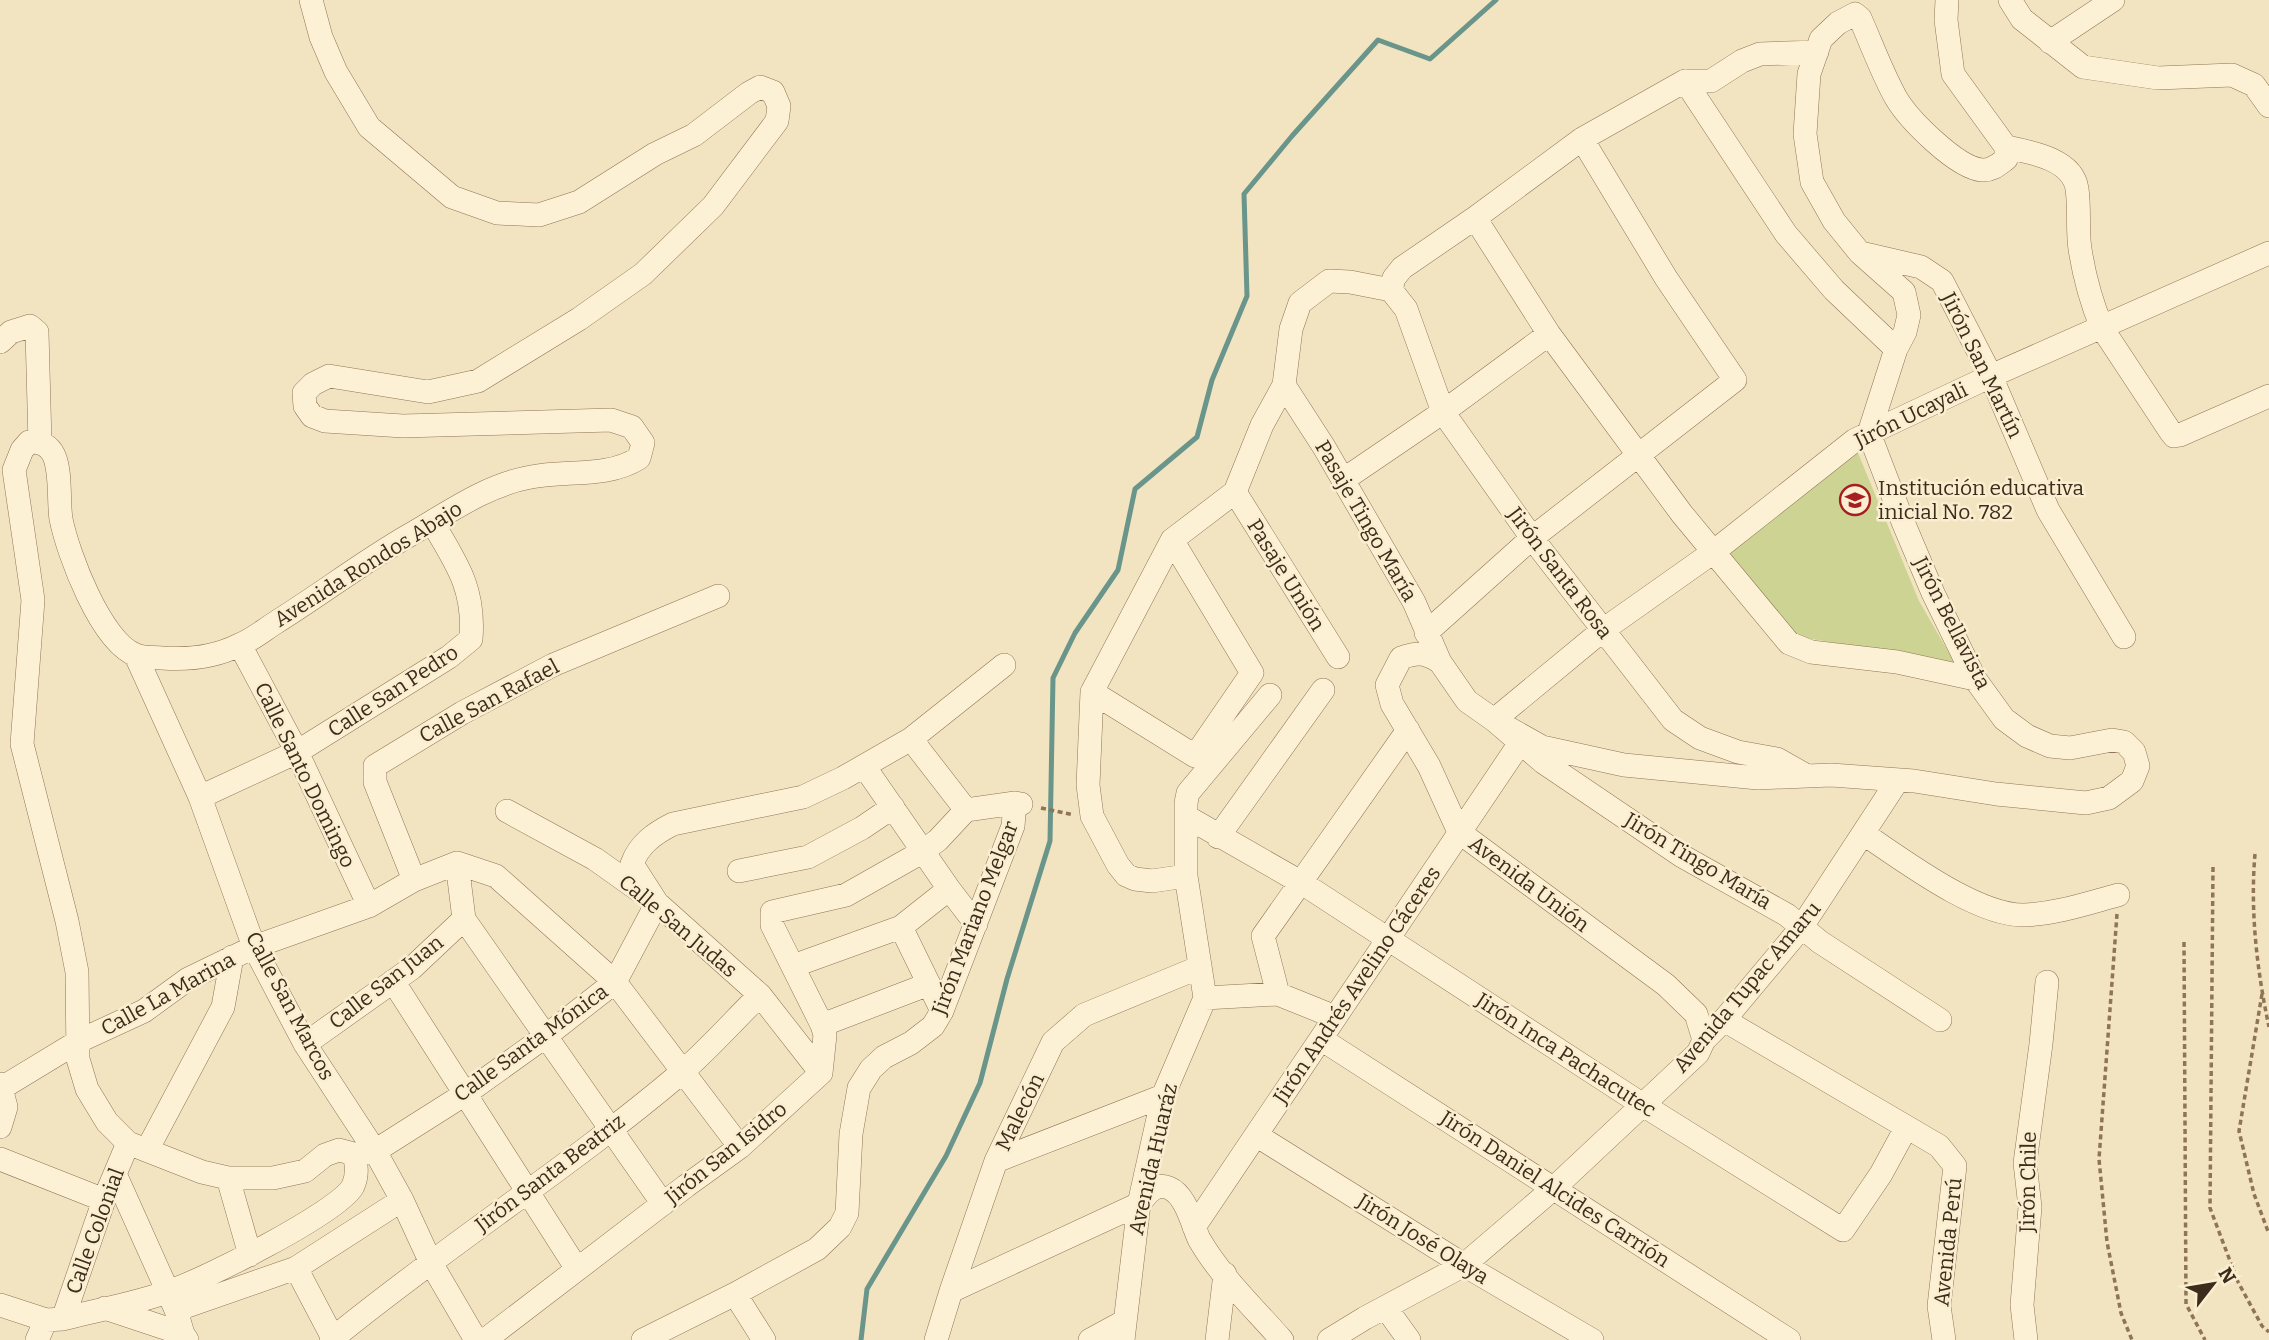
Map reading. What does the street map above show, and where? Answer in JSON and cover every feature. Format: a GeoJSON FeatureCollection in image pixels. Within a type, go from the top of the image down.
{"type":"FeatureCollection","features":[{"type":"Feature","properties":{"kind":"street","name":"Avenida Rondos Abajo"},"geometry":{"type":"LineString","coordinates":[[136,656],[181,660],[240,645],[329,590],[388,548],[489,489],[532,477],[613,470],[627,466],[639,458],[643,443],[632,427],[611,420],[403,426],[325,421],[312,416],[305,406],[304,394],[313,384],[329,376],[428,392],[478,381],[643,274],[712,206],[777,121],[779,106],[773,92],[760,87],[694,135],[655,154],[579,202],[540,215],[497,213],[452,197],[369,127],[335,72],[310,0]]}},
{"type":"Feature","properties":{"kind":"street"},"geometry":{"type":"LineString","coordinates":[[1869,433],[1909,315],[1904,292],[1860,253],[1834,221],[1812,182],[1805,134],[1809,74],[1821,39],[1838,23],[1855,13],[1860,18],[1897,100],[1933,141],[1970,167],[1985,171],[1996,167],[2006,159],[2006,147],[1953,74],[1946,20],[1947,0]]}},
{"type":"Feature","properties":{"kind":"street"},"geometry":{"type":"LineString","coordinates":[[2010,0],[2022,19],[2083,67],[2158,78],[2232,75],[2254,85],[2269,106]]}},
{"type":"Feature","properties":{"kind":"street"},"geometry":{"type":"LineString","coordinates":[[2050,43],[2113,0]]}},
{"type":"Feature","properties":{"kind":"street"},"geometry":{"type":"LineString","coordinates":[[1186,876],[1152,881],[1135,879],[1126,874],[1118,865],[1091,816],[1088,785],[1092,692],[1172,540],[1235,492],[1262,425],[1284,385],[1291,329],[1300,303],[1329,281],[1391,290],[1394,278],[1402,268],[1582,139],[1685,81],[1711,81],[1742,61],[1760,54],[1817,52]]}},
{"type":"Feature","properties":{"kind":"street"},"geometry":{"type":"LineString","coordinates":[[1685,81],[1786,234],[1834,290],[1896,349]]}},
{"type":"Feature","properties":{"kind":"street"},"geometry":{"type":"LineString","coordinates":[[1426,633],[1532,538],[1735,380],[1666,278],[1582,139]]}},
{"type":"Feature","properties":{"kind":"street"},"geometry":{"type":"LineString","coordinates":[[2006,147],[2052,160],[2067,171],[2077,186],[2080,248],[2096,313],[2102,328],[2174,436],[2269,396]]}},
{"type":"Feature","properties":{"kind":"street"},"geometry":{"type":"LineString","coordinates":[[1475,218],[1549,334],[1712,552],[1789,643],[1811,652],[1897,662],[1975,679]]}},
{"type":"Feature","properties":{"kind":"street","name":"Jirón San Martín"},"geometry":{"type":"LineString","coordinates":[[1860,253],[1921,267],[1942,281],[1991,376],[2048,510],[2124,637]]}},
{"type":"Feature","properties":{"kind":"street","name":"Jirón Ucayali"},"geometry":{"type":"LineString","coordinates":[[1494,720],[1602,630],[1712,552],[1855,440],[1991,376],[2269,253]]}},
{"type":"Feature","properties":{"kind":"street","name":"Jirón Santa Rosa"},"geometry":{"type":"LineString","coordinates":[[1391,290],[1406,309],[1443,412],[1532,538],[1673,720],[1700,738],[1738,752],[1777,760],[1807,776]]}},
{"type":"Feature","properties":{"kind":"street"},"geometry":{"type":"LineString","coordinates":[[0,342],[21,328],[30,326],[37,332],[40,443]]}},
{"type":"Feature","properties":{"kind":"street"},"geometry":{"type":"LineString","coordinates":[[1343,480],[1443,412],[1549,334]]}},
{"type":"Feature","properties":{"kind":"street","name":"Pasaje Tingo María"},"geometry":{"type":"LineString","coordinates":[[1284,385],[1324,447],[1414,602],[1440,662]]}},
{"type":"Feature","properties":{"kind":"street","name":"Jirón Bellavista"},"geometry":{"type":"LineString","coordinates":[[1440,662],[1467,701],[1542,747],[1624,765],[1758,778],[1832,775],[1898,780],[2086,803],[2109,798],[2132,781],[2138,766],[2134,752],[2124,742],[2112,740],[2070,748],[2050,746],[2027,736],[2004,719],[1975,679],[1928,581],[1869,433]]}},
{"type":"Feature","properties":{"kind":"street"},"geometry":{"type":"LineString","coordinates":[[136,656],[115,641],[100,618],[71,555],[61,519],[56,461],[51,450],[40,443],[29,442],[22,450],[13,470],[33,600],[22,744],[75,959],[78,1059],[87,1089],[107,1122],[137,1146],[202,1172],[228,1178],[273,1178],[304,1171],[325,1155],[339,1150],[365,1152],[354,1184],[348,1192],[320,1213],[172,1301]]}},
{"type":"Feature","properties":{"kind":"street","name":"Pasaje Unión"},"geometry":{"type":"LineString","coordinates":[[1235,492],[1338,657]]}},
{"type":"Feature","properties":{"kind":"street","name":"Calle San Pedro"},"geometry":{"type":"LineString","coordinates":[[200,797],[297,752],[449,657],[471,639],[473,615],[463,574],[432,522]]}},
{"type":"Feature","properties":{"kind":"street"},"geometry":{"type":"LineString","coordinates":[[1092,692],[1195,756],[1252,673],[1172,540]]}},
{"type":"Feature","properties":{"kind":"street","name":"Calle San Rafael"},"geometry":{"type":"LineString","coordinates":[[414,880],[375,782],[375,766],[462,713],[553,665],[718,596]]}},
{"type":"Feature","properties":{"kind":"street","name":"Calle Santo Domingo"},"geometry":{"type":"LineString","coordinates":[[240,645],[297,752],[369,906]]}},
{"type":"Feature","properties":{"kind":"street","name":"Avenida Unión"},"geometry":{"type":"LineString","coordinates":[[1440,662],[1426,653],[1413,653],[1401,658],[1387,685],[1392,704],[1429,766],[1459,832],[1666,985],[1696,1014],[1704,1040]]}},
{"type":"Feature","properties":{"kind":"street","name":"Calle San Marcos"},"geometry":{"type":"LineString","coordinates":[[136,656],[200,797],[254,947],[365,1152],[402,1200],[431,1263],[476,1340]]}},
{"type":"Feature","properties":{"kind":"street"},"geometry":{"type":"LineString","coordinates":[[657,903],[632,864],[636,854],[654,833],[673,824],[803,797],[911,739],[1004,665]]}},
{"type":"Feature","properties":{"kind":"street"},"geometry":{"type":"LineString","coordinates":[[1219,837],[1323,690]]}},
{"type":"Feature","properties":{"kind":"street"},"geometry":{"type":"LineString","coordinates":[[1270,695],[1188,793],[1186,876],[1205,998],[1278,994],[1335,1017]]}},
{"type":"Feature","properties":{"kind":"street","name":"Jirón Tingo María"},"geometry":{"type":"LineString","coordinates":[[1494,720],[1543,762],[1682,856],[1787,915],[1801,928],[1940,1020]]}},
{"type":"Feature","properties":{"kind":"street"},"geometry":{"type":"LineString","coordinates":[[1278,994],[1263,936],[1408,730]]}},
{"type":"Feature","properties":{"kind":"street"},"geometry":{"type":"LineString","coordinates":[[911,739],[966,810]]}},
{"type":"Feature","properties":{"kind":"street","name":"Jirón Andrés Avelino Cáceres"},"geometry":{"type":"LineString","coordinates":[[1194,1227],[1520,743]]}},
{"type":"Feature","properties":{"kind":"street"},"geometry":{"type":"LineString","coordinates":[[864,766],[922,852],[976,924]]}},
{"type":"Feature","properties":{"kind":"street","name":"Avenida Tupac Amaru"},"geometry":{"type":"LineString","coordinates":[[1329,1340],[1464,1265],[1554,1188],[1698,1053],[1704,1040],[1801,928],[1898,780]]}},
{"type":"Feature","properties":{"kind":"street"},"geometry":{"type":"LineString","coordinates":[[821,1073],[825,1035],[822,1025],[772,925],[772,912],[846,895],[922,852],[938,840],[966,810],[1018,804]]}},
{"type":"Feature","properties":{"kind":"street","name":"Jirón Mariano Melgar"},"geometry":{"type":"LineString","coordinates":[[643,1340],[817,1249],[840,1227],[847,1213],[851,1134],[859,1088],[871,1069],[884,1057],[911,1043],[933,1026],[942,1011],[1013,826],[1018,804]]}},
{"type":"Feature","properties":{"kind":"street"},"geometry":{"type":"LineString","coordinates":[[739,872],[808,857],[862,828],[893,807]]}},
{"type":"Feature","properties":{"kind":"street","name":"Calle San Judas"},"geometry":{"type":"LineString","coordinates":[[507,811],[595,859],[657,903],[760,995],[821,1073]]}},
{"type":"Feature","properties":{"kind":"street","name":"Jirón Inca Pachacutec"},"geometry":{"type":"LineString","coordinates":[[1187,817],[1302,883],[1643,1105],[1843,1230],[1881,1174],[1906,1128]]}},
{"type":"Feature","properties":{"kind":"street"},"geometry":{"type":"LineString","coordinates":[[1864,834],[1921,872],[1978,905],[2022,915],[2059,910],[2118,895]]}},
{"type":"Feature","properties":{"kind":"street"},"geometry":{"type":"LineString","coordinates":[[663,1204],[464,919],[457,863],[496,876],[615,982],[740,1147]]}},
{"type":"Feature","properties":{"kind":"street","name":"Calle La Marina"},"geometry":{"type":"LineString","coordinates":[[0,1087],[79,1041],[144,1012],[188,979],[232,957],[369,906],[414,880],[457,863]]}},
{"type":"Feature","properties":{"kind":"street"},"geometry":{"type":"LineString","coordinates":[[793,965],[901,927],[949,889]]}},
{"type":"Feature","properties":{"kind":"street","name":"Calle Santa Mónica"},"geometry":{"type":"LineString","coordinates":[[365,1152],[465,1094],[615,982],[657,903]]}},
{"type":"Feature","properties":{"kind":"street","name":"Calle San Juan"},"geometry":{"type":"LineString","coordinates":[[305,1044],[412,968],[464,919]]}},
{"type":"Feature","properties":{"kind":"street"},"geometry":{"type":"LineString","coordinates":[[901,927],[942,1011]]}},
{"type":"Feature","properties":{"kind":"street","name":"Calle Colonial"},"geometry":{"type":"LineString","coordinates":[[49,1326],[115,1174],[137,1146],[223,1007],[232,957]]}},
{"type":"Feature","properties":{"kind":"street","name":"Malecón"},"geometry":{"type":"LineString","coordinates":[[936,1340],[996,1161],[1053,1042],[1084,1015],[1199,967]]}},
{"type":"Feature","properties":{"kind":"street"},"geometry":{"type":"LineString","coordinates":[[393,981],[576,1269]]}},
{"type":"Feature","properties":{"kind":"street","name":"Jirón Chile"},"geometry":{"type":"LineString","coordinates":[[2026,1340],[2022,1305],[2030,1207],[2025,1163],[2047,982]]}},
{"type":"Feature","properties":{"kind":"street"},"geometry":{"type":"LineString","coordinates":[[822,1025],[929,984]]}},
{"type":"Feature","properties":{"kind":"street","name":"Jirón Santa Beatriz"},"geometry":{"type":"LineString","coordinates":[[332,1339],[612,1128],[682,1071],[760,995]]}},
{"type":"Feature","properties":{"kind":"street","name":"Avenida Huaráz"},"geometry":{"type":"LineString","coordinates":[[1124,1331],[1139,1204],[1163,1096],[1205,998]]}},
{"type":"Feature","properties":{"kind":"street"},"geometry":{"type":"LineString","coordinates":[[1724,1020],[1906,1128]]}},
{"type":"Feature","properties":{"kind":"street","name":"Jirón Daniel Alcides Carrión"},"geometry":{"type":"LineString","coordinates":[[1321,1039],[1789,1340]]}},
{"type":"Feature","properties":{"kind":"street","name":"Jirón San Isidro"},"geometry":{"type":"LineString","coordinates":[[485,1340],[740,1147],[821,1073]]}},
{"type":"Feature","properties":{"kind":"street"},"geometry":{"type":"LineString","coordinates":[[0,1087],[6,1107],[0,1127]]}},
{"type":"Feature","properties":{"kind":"street"},"geometry":{"type":"LineString","coordinates":[[996,1161],[1163,1096]]}},
{"type":"Feature","properties":{"kind":"street","name":"Avenida Perú"},"geometry":{"type":"LineString","coordinates":[[1906,1128],[1939,1146],[1955,1166],[1939,1306],[1944,1340]]}},
{"type":"Feature","properties":{"kind":"street","name":"Jirón José Olaya"},"geometry":{"type":"LineString","coordinates":[[1256,1135],[1580,1337]]}},
{"type":"Feature","properties":{"kind":"street"},"geometry":{"type":"LineString","coordinates":[[0,1159],[104,1200]]}},
{"type":"Feature","properties":{"kind":"street"},"geometry":{"type":"LineString","coordinates":[[115,1174],[172,1301],[184,1338]]}},
{"type":"Feature","properties":{"kind":"street"},"geometry":{"type":"LineString","coordinates":[[228,1178],[250,1255]]}},
{"type":"Feature","properties":{"kind":"street"},"geometry":{"type":"LineString","coordinates":[[951,1291],[1139,1204],[1150,1190],[1164,1187],[1179,1195],[1200,1241],[1282,1340]]}},
{"type":"Feature","properties":{"kind":"street"},"geometry":{"type":"LineString","coordinates":[[0,1305],[49,1326],[105,1308],[172,1301],[296,1268],[402,1200]]}},
{"type":"Feature","properties":{"kind":"street"},"geometry":{"type":"LineString","coordinates":[[296,1268],[332,1339]]}},
{"type":"Feature","properties":{"kind":"street"},"geometry":{"type":"LineString","coordinates":[[1217,1340],[1225,1274]]}},
{"type":"Feature","properties":{"kind":"street"},"geometry":{"type":"LineString","coordinates":[[735,1294],[764,1340]]}},
{"type":"Feature","properties":{"kind":"street"},"geometry":{"type":"LineString","coordinates":[[105,1308],[184,1338]]}},
{"type":"Feature","properties":{"kind":"street"},"geometry":{"type":"LineString","coordinates":[[1386,1308],[1409,1340]]}},
{"type":"Feature","properties":{"kind":"street"},"geometry":{"type":"LineString","coordinates":[[1090,1340],[1124,1331]]}},
{"type":"Feature","properties":{"kind":"path"},"geometry":{"type":"LineString","coordinates":[[1018,804],[1085,818]]}},
{"type":"Feature","properties":{"kind":"path"},"geometry":{"type":"LineString","coordinates":[[2255,854],[2252,886],[2262,994],[2269,1027]]}},
{"type":"Feature","properties":{"kind":"path"},"geometry":{"type":"LineString","coordinates":[[2213,867],[2210,1208],[2238,1282],[2262,1326],[2269,1332]]}},
{"type":"Feature","properties":{"kind":"path"},"geometry":{"type":"LineString","coordinates":[[2118,895],[2099,1159],[2107,1241],[2121,1312],[2132,1340]]}},
{"type":"Feature","properties":{"kind":"path"},"geometry":{"type":"LineString","coordinates":[[2184,942],[2186,1304],[2205,1340]]}},
{"type":"Feature","properties":{"kind":"path"},"geometry":{"type":"LineString","coordinates":[[2262,994],[2239,1131],[2254,1194],[2269,1234]]}},
{"type":"Feature","properties":{"kind":"green space"},"geometry":{"type":"Polygon","coordinates":[[[1858,453],[1919,601],[1957,667],[1795,636],[1723,556],[1858,453]]]}},
{"type":"Feature","properties":{"kind":"waterway"},"geometry":{"type":"LineString","coordinates":[[861,1340],[867,1289],[946,1156],[980,1083],[1007,979],[1050,841],[1053,678],[1075,633],[1118,570],[1135,489],[1197,437],[1212,380],[1247,296],[1244,194],[1378,40],[1430,59],[1496,0]]}},
{"type":"Feature","properties":{"kind":"place","name":"Institución educativa inicial No. 782"},"geometry":{"type":"Point","coordinates":[1855,500]}}]}
